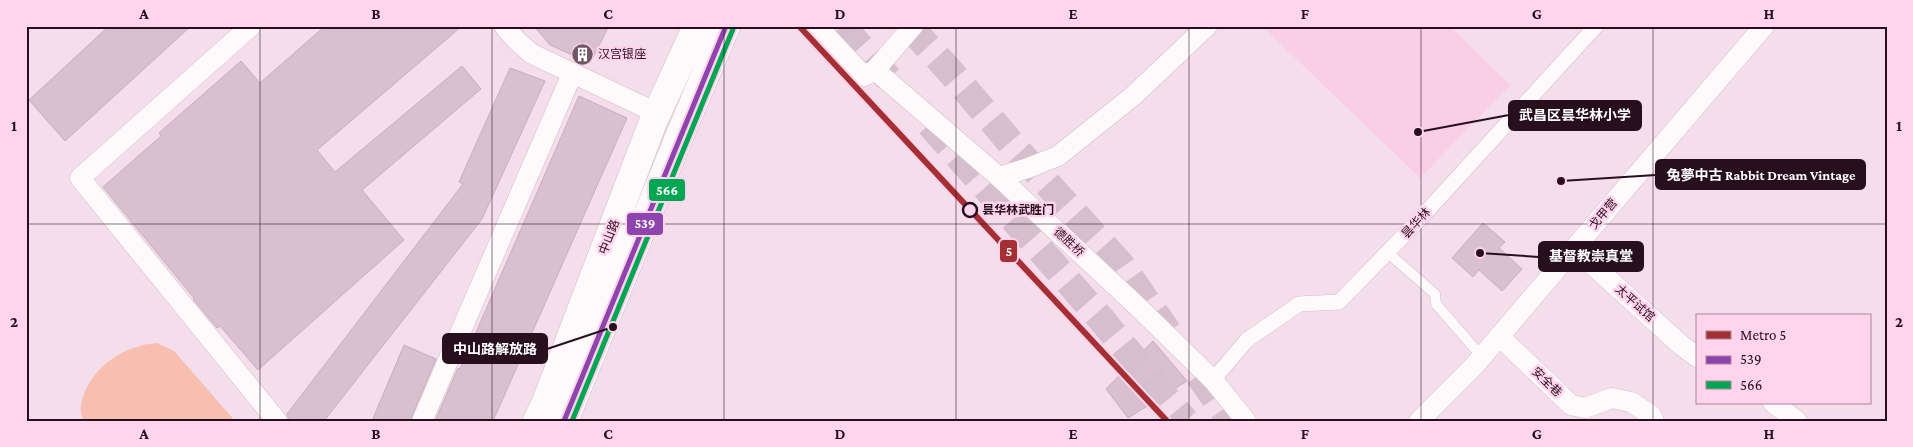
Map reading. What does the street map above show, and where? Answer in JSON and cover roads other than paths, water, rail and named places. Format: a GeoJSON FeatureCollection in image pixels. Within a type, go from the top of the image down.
{"type":"FeatureCollection","features":[{"type":"Feature","properties":{"kind":"main road","name":"中山路"},"geometry":{"type":"LineString","coordinates":[[537,421],[657,113],[697,26]]}},
{"type":"Feature","properties":{"kind":"main road"},"geometry":{"type":"LineString","coordinates":[[564,421],[726,26]]}},
{"type":"Feature","properties":{"kind":"street"},"geometry":{"type":"LineString","coordinates":[[250,26],[80,178],[277,421]]}},
{"type":"Feature","properties":{"kind":"street"},"geometry":{"type":"LineString","coordinates":[[504,26],[532,54],[657,113]]}},
{"type":"Feature","properties":{"kind":"street"},"geometry":{"type":"LineString","coordinates":[[817,26],[864,76],[875,70],[913,26]]}},
{"type":"Feature","properties":{"kind":"street"},"geometry":{"type":"LineString","coordinates":[[999,177],[1058,156],[1133,96],[1208,26]]}},
{"type":"Feature","properties":{"kind":"street","name":"昙华林"},"geometry":{"type":"LineString","coordinates":[[1213,380],[1247,340],[1299,304],[1339,302],[1388,252],[1596,26]]}},
{"type":"Feature","properties":{"kind":"street","name":"戈甲营"},"geometry":{"type":"LineString","coordinates":[[1419,421],[1482,356],[1764,26]]}},
{"type":"Feature","properties":{"kind":"street","name":"德胜桥"},"geometry":{"type":"LineString","coordinates":[[875,70],[999,177],[1137,306],[1213,380],[1246,421]]}},
{"type":"Feature","properties":{"kind":"street"},"geometry":{"type":"LineString","coordinates":[[422,421],[572,74]]}},
{"type":"Feature","properties":{"kind":"street","name":"太平试馆"},"geometry":{"type":"LineString","coordinates":[[1574,248],[1681,345],[1696,355]]}},
{"type":"Feature","properties":{"kind":"street","name":"安全巷"},"geometry":{"type":"LineString","coordinates":[[1499,336],[1571,405],[1585,408],[1612,398],[1631,402],[1651,415],[1654,421]]}},
{"type":"Feature","properties":{"kind":"street"},"geometry":{"type":"LineString","coordinates":[[1774,404],[1797,421]]}},
{"type":"Feature","properties":{"kind":"lane"},"geometry":{"type":"LineString","coordinates":[[1388,252],[1435,294],[1436,304],[1482,356]]}},
{"type":"Feature","properties":{"kind":"tunnel"},"geometry":{"type":"LineString","coordinates":[[842,26],[896,87]]}},
{"type":"Feature","properties":{"kind":"tunnel"},"geometry":{"type":"LineString","coordinates":[[909,26],[1015,148],[1121,265],[1168,332]]}},
{"type":"Feature","properties":{"kind":"tunnel"},"geometry":{"type":"LineString","coordinates":[[930,124],[1101,319],[1185,421]]}},
{"type":"Feature","properties":{"kind":"tunnel"},"geometry":{"type":"LineString","coordinates":[[1199,375],[1231,421]]}},
{"type":"Feature","properties":{"kind":"metro line","name":"5"},"geometry":{"type":"LineString","coordinates":[[799,26],[1167,421]]}},
{"type":"Feature","properties":{"kind":"place","name":"汉宫银座"},"geometry":{"type":"Point","coordinates":[582,54]}},
{"type":"Feature","properties":{"kind":"place","name":"武昌区昙华林小学"},"geometry":{"type":"Point","coordinates":[1418,132]}},
{"type":"Feature","properties":{"kind":"place","name":"兔夢中古 Rabbit Dream Vintage"},"geometry":{"type":"Point","coordinates":[1561,181]}},
{"type":"Feature","properties":{"kind":"place","name":"昙华林武胜门"},"geometry":{"type":"Point","coordinates":[970,210]}},
{"type":"Feature","properties":{"kind":"place","name":"基督教崇真堂"},"geometry":{"type":"Point","coordinates":[1480,253]}},
{"type":"Feature","properties":{"kind":"place","name":"中山路解放路"},"geometry":{"type":"Point","coordinates":[613,327]}}]}
